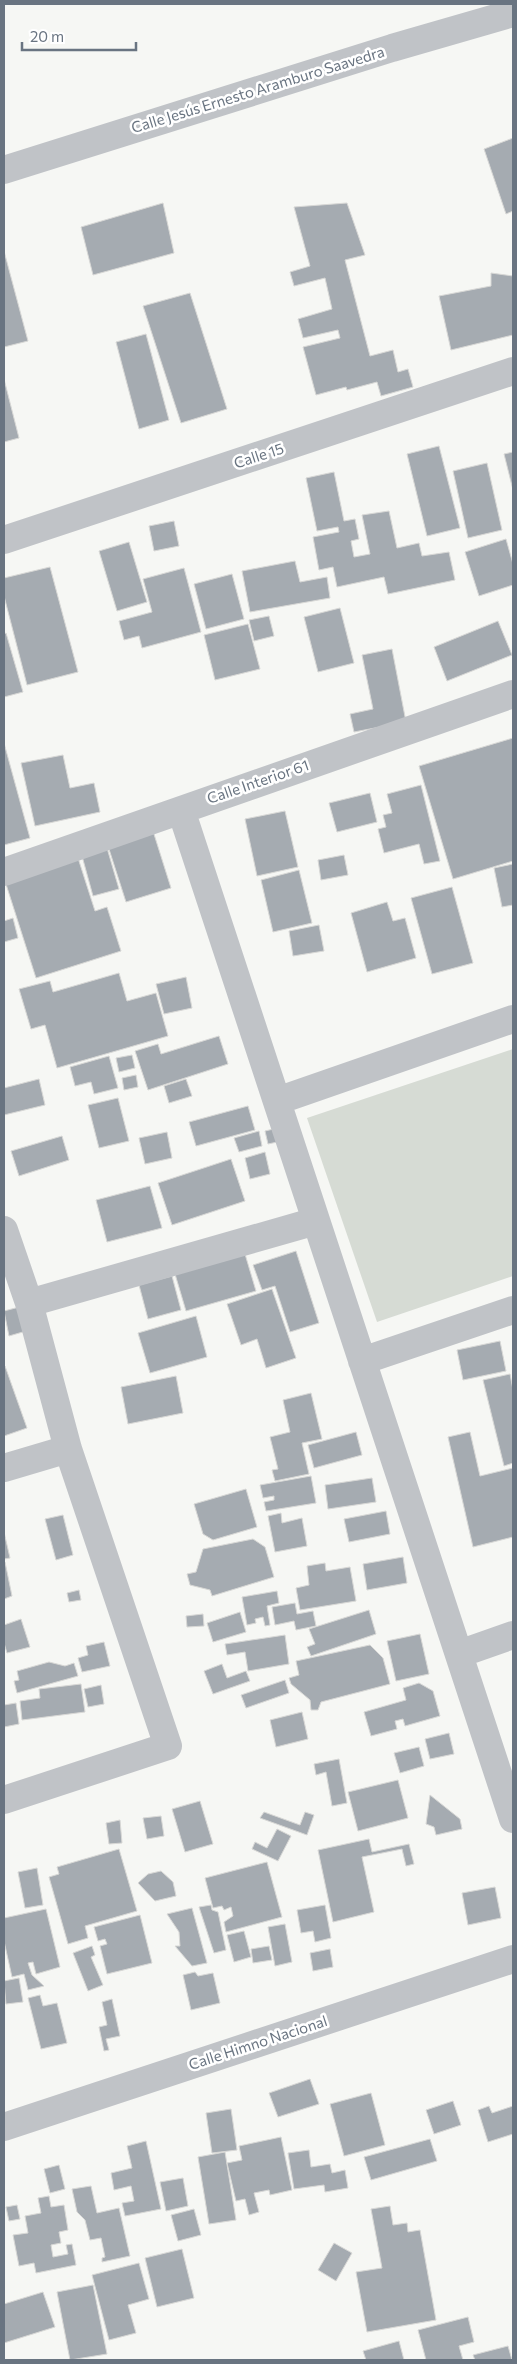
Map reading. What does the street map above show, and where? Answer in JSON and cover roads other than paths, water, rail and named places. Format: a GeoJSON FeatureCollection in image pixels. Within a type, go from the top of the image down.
{"type":"FeatureCollection","features":[{"type":"Feature","properties":{"kind":"street","name":"Calle Jesús Ernesto Aramburo Saavedra"},"geometry":{"type":"LineString","coordinates":[[4,170],[383,51],[513,13]]}},
{"type":"Feature","properties":{"kind":"street","name":"Calle 15"},"geometry":{"type":"LineString","coordinates":[[4,540],[513,371]]}},
{"type":"Feature","properties":{"kind":"street","name":"Calle Interior 61"},"geometry":{"type":"LineString","coordinates":[[4,872],[513,694]]}},
{"type":"Feature","properties":{"kind":"street"},"geometry":{"type":"LineString","coordinates":[[181,810],[513,1819]]}},
{"type":"Feature","properties":{"kind":"street"},"geometry":{"type":"LineString","coordinates":[[277,1101],[513,1019]]}},
{"type":"Feature","properties":{"kind":"street"},"geometry":{"type":"LineString","coordinates":[[29,1303],[316,1221]]}},
{"type":"Feature","properties":{"kind":"street"},"geometry":{"type":"LineString","coordinates":[[4,1230],[29,1303],[68,1448],[168,1746],[4,1800]]}},
{"type":"Feature","properties":{"kind":"street"},"geometry":{"type":"LineString","coordinates":[[362,1361],[513,1310]]}},
{"type":"Feature","properties":{"kind":"street"},"geometry":{"type":"LineString","coordinates":[[4,1468],[68,1448]]}},
{"type":"Feature","properties":{"kind":"street"},"geometry":{"type":"LineString","coordinates":[[459,1654],[513,1635]]}},
{"type":"Feature","properties":{"kind":"street","name":"Calle Himno Nacional"},"geometry":{"type":"LineString","coordinates":[[4,2127],[513,1959]]}}]}
